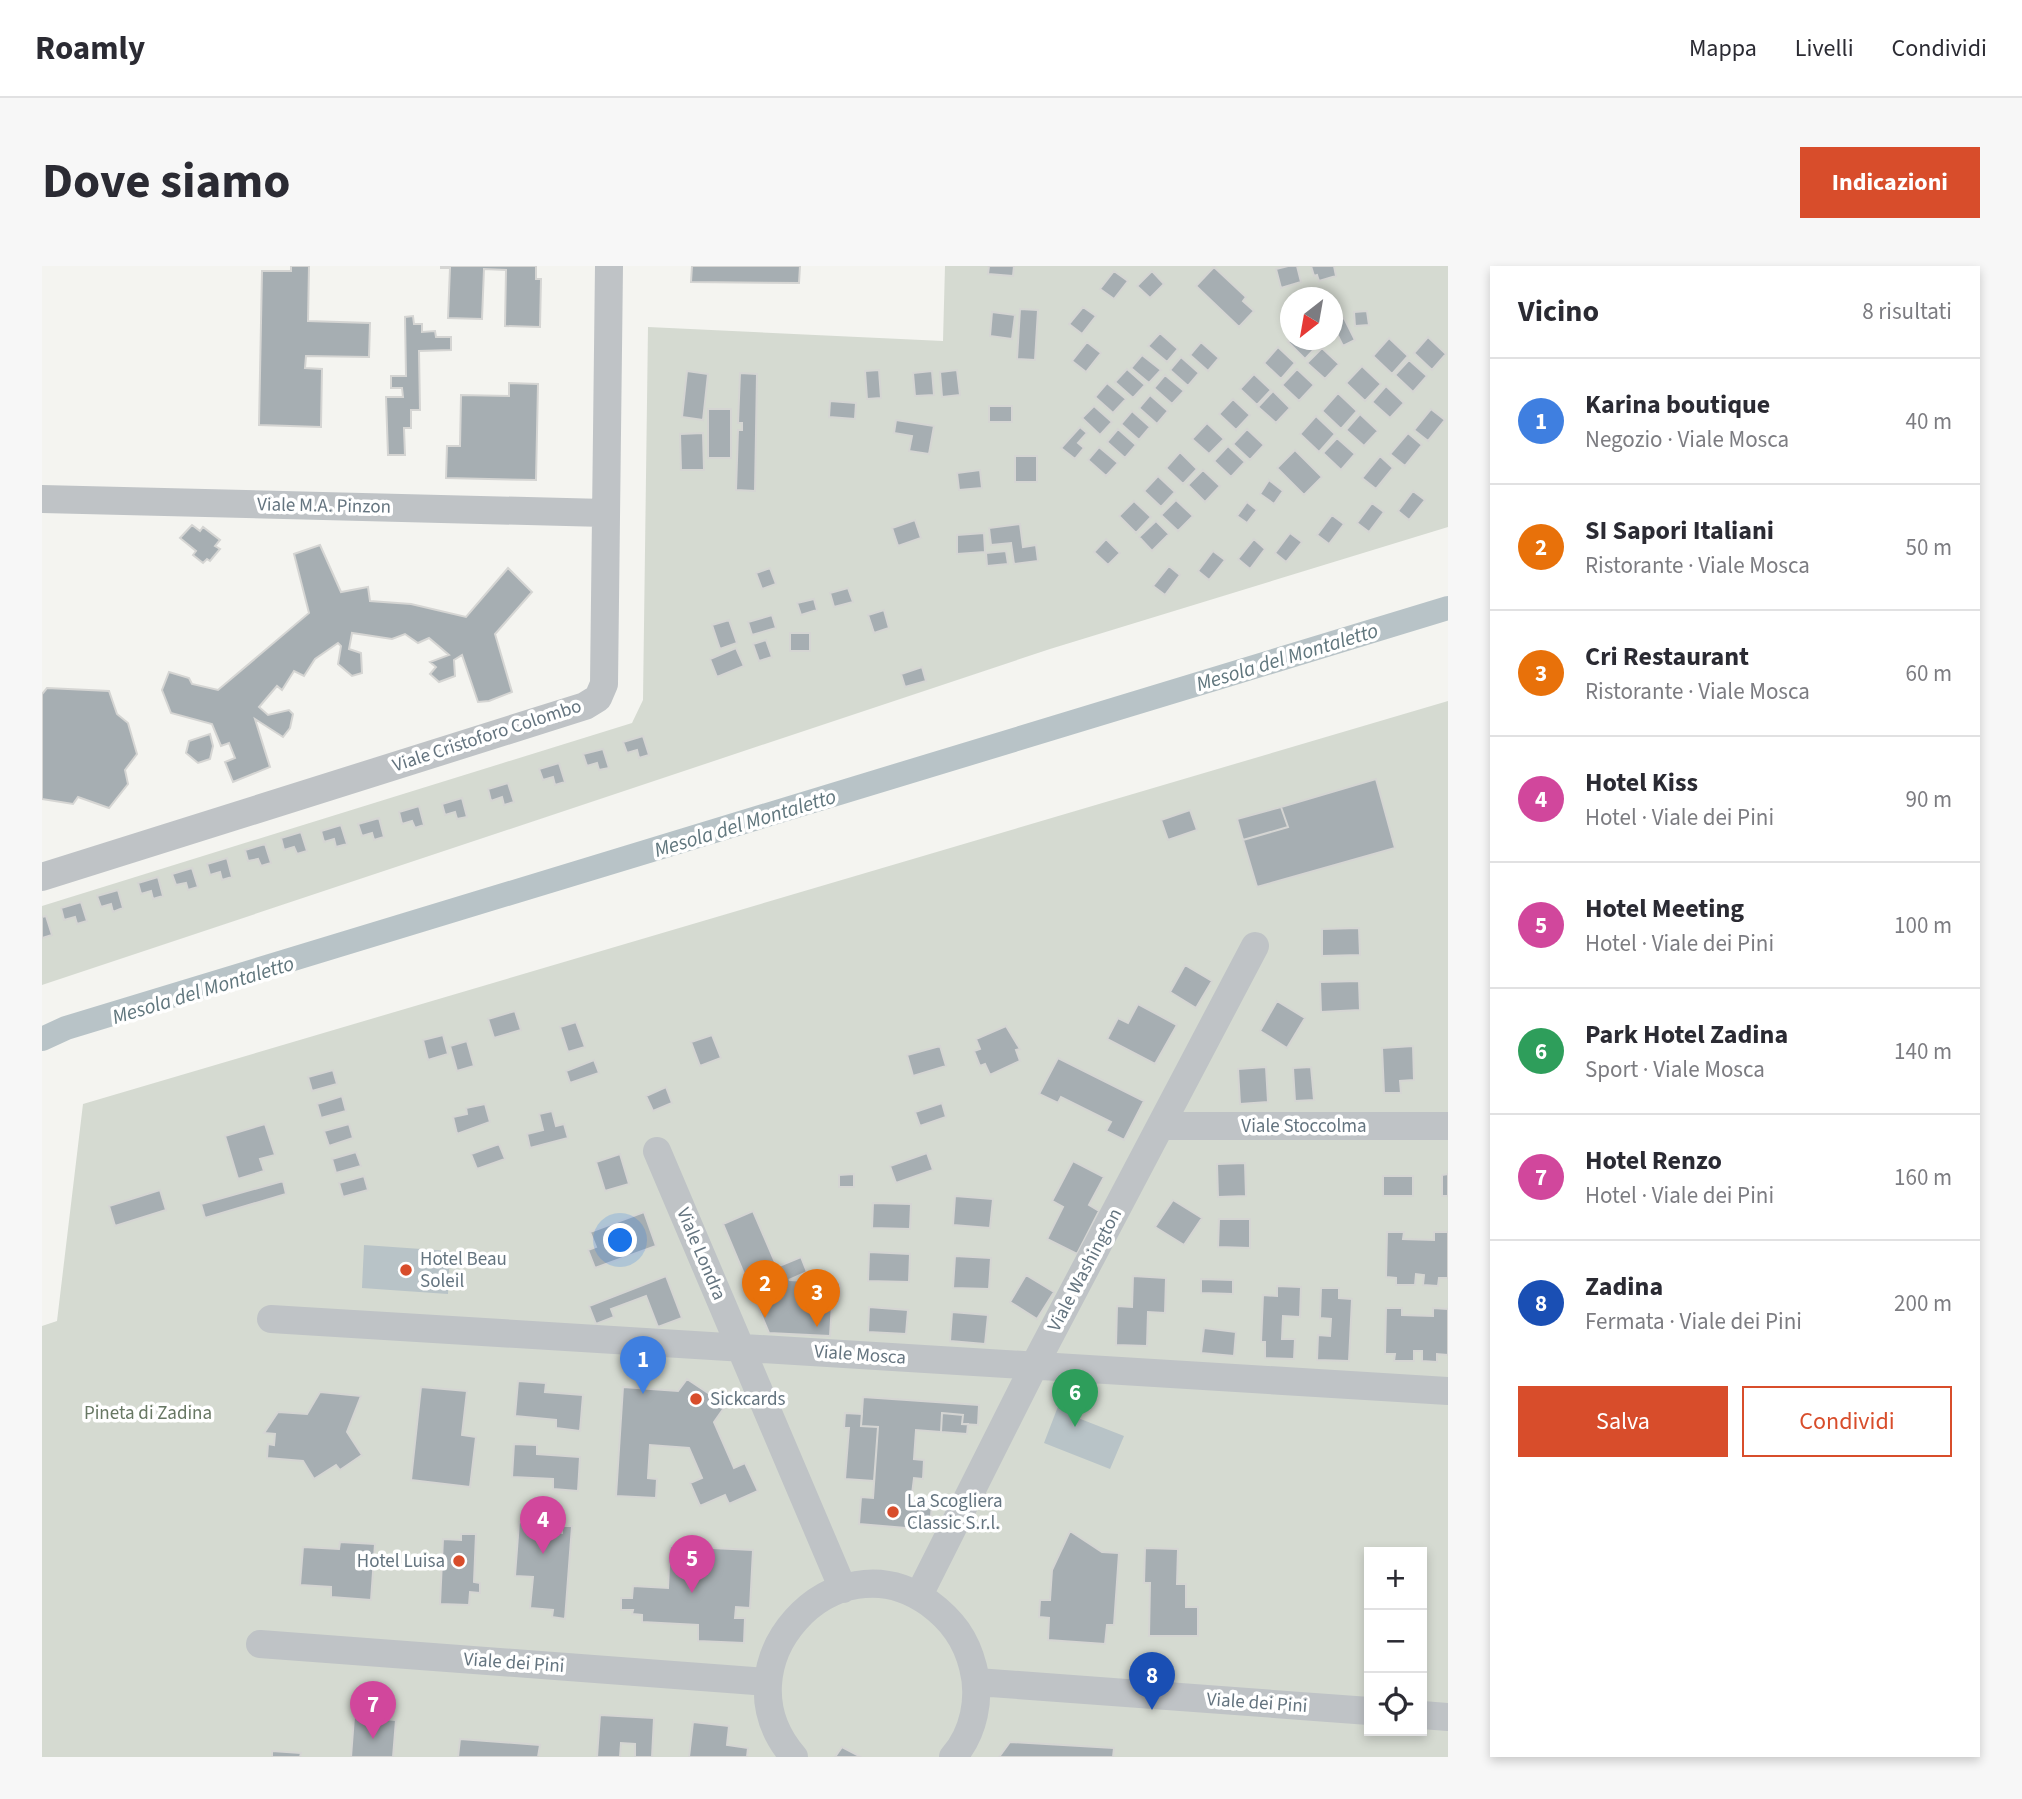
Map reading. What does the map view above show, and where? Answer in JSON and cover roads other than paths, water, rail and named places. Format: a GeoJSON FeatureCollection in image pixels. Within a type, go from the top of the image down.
{"type":"FeatureCollection","features":[{"type":"Feature","properties":{"kind":"street","name":"Viale Cristoforo Colombo"},"geometry":{"type":"LineString","coordinates":[[42,877],[585,706],[598,698],[604,684],[609,266]]}},
{"type":"Feature","properties":{"kind":"street","name":"Viale M.A. Pinzon"},"geometry":{"type":"LineString","coordinates":[[42,499],[605,513]]}},
{"type":"Feature","properties":{"kind":"street","name":"Viale Washington"},"geometry":{"type":"LineString","coordinates":[[919,1595],[1034,1366],[1255,946]]}},
{"type":"Feature","properties":{"kind":"street","name":"Viale Stoccolma"},"geometry":{"type":"LineString","coordinates":[[1161,1126],[1448,1126]]}},
{"type":"Feature","properties":{"kind":"street","name":"Viale Londra"},"geometry":{"type":"LineString","coordinates":[[657,1151],[843,1589]]}},
{"type":"Feature","properties":{"kind":"street","name":"Viale Mosca"},"geometry":{"type":"LineString","coordinates":[[271,1319],[1448,1391]]}},
{"type":"Feature","properties":{"kind":"street"},"geometry":{"type":"LineString","coordinates":[[794,1757],[783,1744],[770,1714],[768,1682],[775,1651],[790,1623],[814,1602],[843,1589],[869,1585],[894,1587],[919,1595],[948,1617],[968,1647],[977,1682],[976,1708],[969,1732],[953,1757]]}},
{"type":"Feature","properties":{"kind":"street","name":"Viale dei Pini"},"geometry":{"type":"LineString","coordinates":[[260,1644],[768,1682]]}},
{"type":"Feature","properties":{"kind":"street","name":"Viale dei Pini"},"geometry":{"type":"LineString","coordinates":[[977,1682],[1364,1711]]}},
{"type":"Feature","properties":{"kind":"street"},"geometry":{"type":"LineString","coordinates":[[1427,1715],[1448,1717]]}},
{"type":"Feature","properties":{"kind":"waterway","name":"Mesola del Montaletto"},"geometry":{"type":"LineString","coordinates":[[42,1039],[66,1028],[1448,608]]}},
{"type":"Feature","properties":{"kind":"place","name":"Hotel Beau Soleil"},"geometry":{"type":"Point","coordinates":[406,1270]}},
{"type":"Feature","properties":{"kind":"place","name":"SI Sapori Italiani"},"geometry":{"type":"Point","coordinates":[765,1318]}},
{"type":"Feature","properties":{"kind":"place","name":"Cri Restaurant"},"geometry":{"type":"Point","coordinates":[817,1327]}},
{"type":"Feature","properties":{"kind":"place","name":"Karina boutique"},"geometry":{"type":"Point","coordinates":[643,1394]}},
{"type":"Feature","properties":{"kind":"place","name":"Sickcards"},"geometry":{"type":"Point","coordinates":[696,1399]}},
{"type":"Feature","properties":{"kind":"place","name":"Park Hotel Zadina"},"geometry":{"type":"Point","coordinates":[1075,1427]}},
{"type":"Feature","properties":{"kind":"place","name":"La Scogliera Classic S.r.l."},"geometry":{"type":"Point","coordinates":[893,1512]}},
{"type":"Feature","properties":{"kind":"place","name":"Hotel Kiss"},"geometry":{"type":"Point","coordinates":[543,1554]}},
{"type":"Feature","properties":{"kind":"place","name":"Hotel Luisa"},"geometry":{"type":"Point","coordinates":[459,1561]}},
{"type":"Feature","properties":{"kind":"place","name":"Hotel Meeting"},"geometry":{"type":"Point","coordinates":[692,1593]}},
{"type":"Feature","properties":{"kind":"place","name":"Zadina"},"geometry":{"type":"Point","coordinates":[1152,1710]}},
{"type":"Feature","properties":{"kind":"place","name":"Hotel Renzo"},"geometry":{"type":"Point","coordinates":[373,1739]}},
{"type":"Feature","properties":{"kind":"park label","name":"Pineta di Zadina"},"geometry":{"type":"Point","coordinates":[148,1413]}}]}
